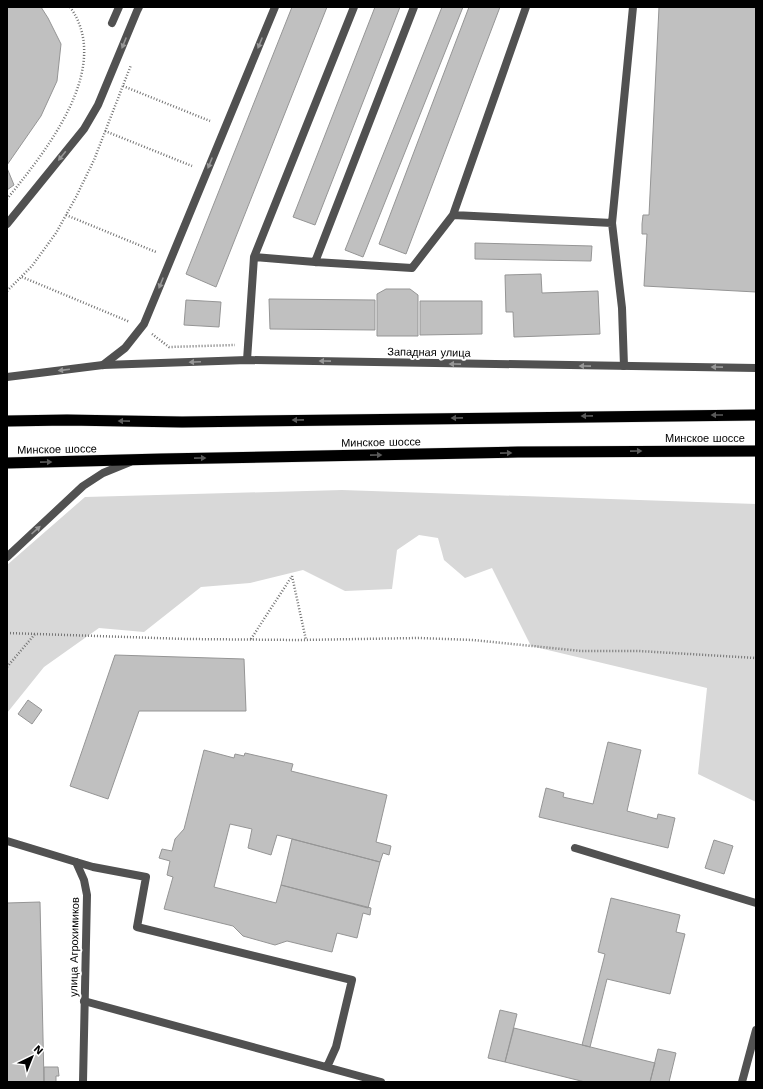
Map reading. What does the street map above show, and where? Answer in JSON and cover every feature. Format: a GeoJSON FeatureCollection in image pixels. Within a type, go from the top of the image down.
{"type":"FeatureCollection","features":[{"type":"Feature","properties":{"kind":"highway","name":"Минское шоссе"},"geometry":{"type":"LineString","coordinates":[[9,421],[67,420],[182,422],[756,414]]}},
{"type":"Feature","properties":{"kind":"highway","name":"Минское шоссе"},"geometry":{"type":"LineString","coordinates":[[7,463],[518,452],[756,450]]}},
{"type":"Feature","properties":{"kind":"street"},"geometry":{"type":"LineString","coordinates":[[112,23],[119,7]]}},
{"type":"Feature","properties":{"kind":"street"},"geometry":{"type":"LineString","coordinates":[[7,224],[84,129],[98,105],[136,11],[139,7]]}},
{"type":"Feature","properties":{"kind":"street"},"geometry":{"type":"LineString","coordinates":[[102,365],[125,348],[141,328],[147,317],[275,7]]}},
{"type":"Feature","properties":{"kind":"street"},"geometry":{"type":"LineString","coordinates":[[247,360],[254,257],[354,7]]}},
{"type":"Feature","properties":{"kind":"street"},"geometry":{"type":"LineString","coordinates":[[315,262],[414,7]]}},
{"type":"Feature","properties":{"kind":"street"},"geometry":{"type":"LineString","coordinates":[[254,257],[412,268],[453,215],[526,7]]}},
{"type":"Feature","properties":{"kind":"street"},"geometry":{"type":"LineString","coordinates":[[624,366],[622,308],[612,223],[633,7]]}},
{"type":"Feature","properties":{"kind":"street"},"geometry":{"type":"LineString","coordinates":[[453,215],[612,223]]}},
{"type":"Feature","properties":{"kind":"street","name":"Западная улица"},"geometry":{"type":"LineString","coordinates":[[7,377],[102,365],[247,360],[756,368]]}},
{"type":"Feature","properties":{"kind":"street"},"geometry":{"type":"LineString","coordinates":[[7,557],[83,486],[103,472],[135,460]]}},
{"type":"Feature","properties":{"kind":"street"},"geometry":{"type":"LineString","coordinates":[[7,841],[93,867],[146,877],[137,927],[352,980],[336,1047],[327,1067]]}},
{"type":"Feature","properties":{"kind":"street"},"geometry":{"type":"LineString","coordinates":[[575,848],[756,902]]}},
{"type":"Feature","properties":{"kind":"street","name":"улица Агрохимиков"},"geometry":{"type":"LineString","coordinates":[[76,862],[84,880],[87,895],[83,1082]]}},
{"type":"Feature","properties":{"kind":"street"},"geometry":{"type":"LineString","coordinates":[[84,1001],[381,1082]]}},
{"type":"Feature","properties":{"kind":"street"},"geometry":{"type":"LineString","coordinates":[[742,1082],[756,1030]]}},
{"type":"Feature","properties":{"kind":"path"},"geometry":{"type":"LineString","coordinates":[[7,199],[48,144],[72,104],[81,77],[85,53],[80,28],[70,7]]}},
{"type":"Feature","properties":{"kind":"path"},"geometry":{"type":"LineString","coordinates":[[7,291],[32,266],[56,233],[66,215],[94,160],[133,58]]}},
{"type":"Feature","properties":{"kind":"path"},"geometry":{"type":"LineString","coordinates":[[123,86],[210,121]]}},
{"type":"Feature","properties":{"kind":"path"},"geometry":{"type":"LineString","coordinates":[[105,131],[192,166]]}},
{"type":"Feature","properties":{"kind":"path"},"geometry":{"type":"LineString","coordinates":[[66,215],[156,252]]}},
{"type":"Feature","properties":{"kind":"path"},"geometry":{"type":"LineString","coordinates":[[22,277],[128,321],[153,334],[169,347],[248,344]]}},
{"type":"Feature","properties":{"kind":"path"},"geometry":{"type":"LineString","coordinates":[[250,640],[292,576],[306,640]]}},
{"type":"Feature","properties":{"kind":"path"},"geometry":{"type":"LineString","coordinates":[[7,633],[250,640],[419,638],[473,640],[581,651],[639,651],[756,658]]}},
{"type":"Feature","properties":{"kind":"path"},"geometry":{"type":"LineString","coordinates":[[7,667],[35,634]]}},
{"type":"Feature","properties":{"kind":"shaded area"},"geometry":{"type":"Polygon","coordinates":[[[342,490],[756,504],[756,802],[698,774],[707,688],[531,646],[492,568],[465,578],[444,560],[438,538],[419,535],[397,550],[392,589],[345,591],[303,570],[250,583],[201,587],[144,632],[99,628],[44,667],[7,713],[7,565],[85,497],[342,490]]]}},
{"type":"Feature","properties":{"kind":"building"},"geometry":{"type":"Polygon","coordinates":[[[7,7],[41,7],[61,44],[57,81],[41,116],[7,165],[7,7]]]}},
{"type":"Feature","properties":{"kind":"building"},"geometry":{"type":"Polygon","coordinates":[[[292,7],[327,7],[216,287],[186,274],[292,7]]]}},
{"type":"Feature","properties":{"kind":"building"},"geometry":{"type":"Polygon","coordinates":[[[375,7],[400,7],[315,225],[293,217],[375,7]]]}},
{"type":"Feature","properties":{"kind":"building"},"geometry":{"type":"Polygon","coordinates":[[[442,7],[463,7],[363,257],[345,250],[442,7]]]}},
{"type":"Feature","properties":{"kind":"building"},"geometry":{"type":"Polygon","coordinates":[[[469,7],[500,7],[406,254],[379,244],[469,7]]]}},
{"type":"Feature","properties":{"kind":"building"},"geometry":{"type":"Polygon","coordinates":[[[659,7],[756,7],[756,292],[644,286],[647,234],[642,234],[642,224],[643,215],[649,215],[659,7]]]}},
{"type":"Feature","properties":{"kind":"building"},"geometry":{"type":"Polygon","coordinates":[[[7,168],[14,185],[7,190],[7,168]]]}},
{"type":"Feature","properties":{"kind":"building"},"geometry":{"type":"Polygon","coordinates":[[[475,243],[592,246],[591,261],[475,259],[475,243]]]}},
{"type":"Feature","properties":{"kind":"building"},"geometry":{"type":"Polygon","coordinates":[[[541,274],[542,293],[598,291],[600,334],[514,337],[513,312],[506,312],[505,275],[541,274]]]}},
{"type":"Feature","properties":{"kind":"building"},"geometry":{"type":"Polygon","coordinates":[[[386,289],[410,289],[418,295],[418,336],[377,336],[377,294],[386,289]]]}},
{"type":"Feature","properties":{"kind":"building"},"geometry":{"type":"Polygon","coordinates":[[[269,299],[375,300],[375,330],[270,329],[269,299]]]}},
{"type":"Feature","properties":{"kind":"building"},"geometry":{"type":"Polygon","coordinates":[[[186,300],[221,302],[219,327],[184,325],[186,300]]]}},
{"type":"Feature","properties":{"kind":"building"},"geometry":{"type":"Polygon","coordinates":[[[420,301],[482,301],[482,334],[420,335],[420,301]]]}},
{"type":"Feature","properties":{"kind":"building"},"geometry":{"type":"Polygon","coordinates":[[[115,655],[244,659],[246,711],[139,711],[108,799],[70,786],[115,655]]]}},
{"type":"Feature","properties":{"kind":"building"},"geometry":{"type":"Polygon","coordinates":[[[28,700],[42,710],[32,724],[18,714],[28,700]]]}},
{"type":"Feature","properties":{"kind":"building"},"geometry":{"type":"Polygon","coordinates":[[[608,742],[641,750],[627,811],[657,819],[658,814],[675,818],[668,848],[539,817],[546,788],[564,793],[563,797],[593,804],[608,742]]]}},
{"type":"Feature","properties":{"kind":"building"},"geometry":{"type":"Polygon","coordinates":[[[204,750],[234,758],[235,754],[244,756],[245,753],[293,764],[291,771],[387,795],[376,842],[391,846],[389,855],[383,853],[380,862],[277,835],[271,855],[248,848],[252,829],[230,824],[214,887],[276,903],[281,885],[371,908],[370,915],[363,913],[357,938],[337,933],[332,952],[287,941],[275,945],[243,936],[233,926],[164,909],[173,877],[167,875],[170,861],[159,858],[162,849],[172,851],[175,839],[184,829],[204,750]]]}},
{"type":"Feature","properties":{"kind":"building"},"geometry":{"type":"Polygon","coordinates":[[[292,839],[380,862],[368,908],[281,885],[292,839]]]}},
{"type":"Feature","properties":{"kind":"building"},"geometry":{"type":"Polygon","coordinates":[[[714,840],[733,846],[724,874],[705,868],[714,840]]]}},
{"type":"Feature","properties":{"kind":"building"},"geometry":{"type":"Polygon","coordinates":[[[611,898],[680,915],[676,932],[685,934],[670,994],[607,979],[590,1047],[582,1045],[605,954],[598,952],[611,898]]]}},
{"type":"Feature","properties":{"kind":"building"},"geometry":{"type":"Polygon","coordinates":[[[40,902],[44,1082],[7,1082],[7,903],[40,902]]]}},
{"type":"Feature","properties":{"kind":"building"},"geometry":{"type":"Polygon","coordinates":[[[500,1010],[517,1014],[505,1062],[488,1058],[500,1010]]]}},
{"type":"Feature","properties":{"kind":"building"},"geometry":{"type":"Polygon","coordinates":[[[514,1028],[655,1063],[650,1082],[585,1082],[505,1062],[514,1028]]]}},
{"type":"Feature","properties":{"kind":"building"},"geometry":{"type":"Polygon","coordinates":[[[658,1049],[676,1053],[669,1082],[650,1082],[658,1049]]]}},
{"type":"Feature","properties":{"kind":"building"},"geometry":{"type":"Polygon","coordinates":[[[44,1067],[58,1067],[59,1076],[56,1076],[56,1082],[44,1082],[44,1067]]]}}]}
